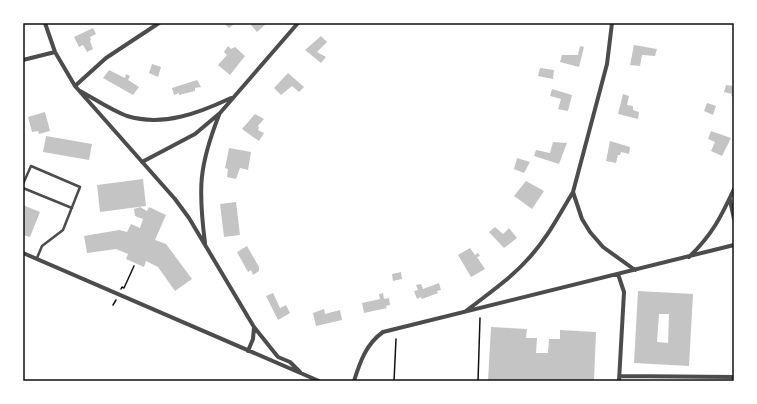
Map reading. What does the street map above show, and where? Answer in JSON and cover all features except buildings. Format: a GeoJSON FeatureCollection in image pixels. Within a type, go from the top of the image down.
{"type":"FeatureCollection","features":[{"type":"Feature","properties":{"kind":"street"},"geometry":{"type":"LineString","coordinates":[[45,23],[55,52],[75,86],[175,200],[205,245],[254,327],[278,357],[290,362],[303,375]]}},
{"type":"Feature","properties":{"kind":"street"},"geometry":{"type":"LineString","coordinates":[[75,86],[106,58],[159,23]]}},
{"type":"Feature","properties":{"kind":"street"},"geometry":{"type":"LineString","coordinates":[[142,162],[195,134],[220,113],[298,23]]}},
{"type":"Feature","properties":{"kind":"street"},"geometry":{"type":"LineString","coordinates":[[464,312],[510,278],[529,259],[549,233],[573,192],[607,64],[612,23]]}},
{"type":"Feature","properties":{"kind":"street"},"geometry":{"type":"LineString","coordinates":[[23,60],[55,52]]}},
{"type":"Feature","properties":{"kind":"street"},"geometry":{"type":"LineString","coordinates":[[78,90],[127,116],[155,120],[182,117],[200,112],[234,97]]}},
{"type":"Feature","properties":{"kind":"street"},"geometry":{"type":"LineString","coordinates":[[205,245],[201,210],[201,173],[208,142],[220,113]]}},
{"type":"Feature","properties":{"kind":"street"},"geometry":{"type":"LineString","coordinates":[[689,257],[706,240],[722,214],[734,189]]}},
{"type":"Feature","properties":{"kind":"street"},"geometry":{"type":"LineString","coordinates":[[573,192],[582,219],[590,232],[603,247],[635,270]]}},
{"type":"Feature","properties":{"kind":"street"},"geometry":{"type":"LineString","coordinates":[[730,199],[734,219]]}},
{"type":"Feature","properties":{"kind":"street"},"geometry":{"type":"LineString","coordinates":[[354,381],[370,343],[383,332],[734,245]]}},
{"type":"Feature","properties":{"kind":"street"},"geometry":{"type":"LineString","coordinates":[[23,253],[319,381]]}},
{"type":"Feature","properties":{"kind":"street"},"geometry":{"type":"LineString","coordinates":[[618,274],[624,292],[619,379],[734,377]]}},
{"type":"Feature","properties":{"kind":"street"},"geometry":{"type":"LineString","coordinates":[[248,351],[253,339],[254,327]]}},
{"type":"Feature","properties":{"kind":"lane"},"geometry":{"type":"LineString","coordinates":[[23,184],[31,166],[80,187],[62,230],[42,246],[36,259]]}},
{"type":"Feature","properties":{"kind":"lane"},"geometry":{"type":"LineString","coordinates":[[23,188],[72,208]]}},
{"type":"Feature","properties":{"kind":"path"},"geometry":{"type":"LineString","coordinates":[[121,289],[122,287],[124,288],[134,266]]}},
{"type":"Feature","properties":{"kind":"path"},"geometry":{"type":"LineString","coordinates":[[113,305],[116,299]]}},
{"type":"Feature","properties":{"kind":"path"},"geometry":{"type":"LineString","coordinates":[[478,381],[480,318]]}},
{"type":"Feature","properties":{"kind":"path"},"geometry":{"type":"LineString","coordinates":[[394,381],[396,339]]}}]}
